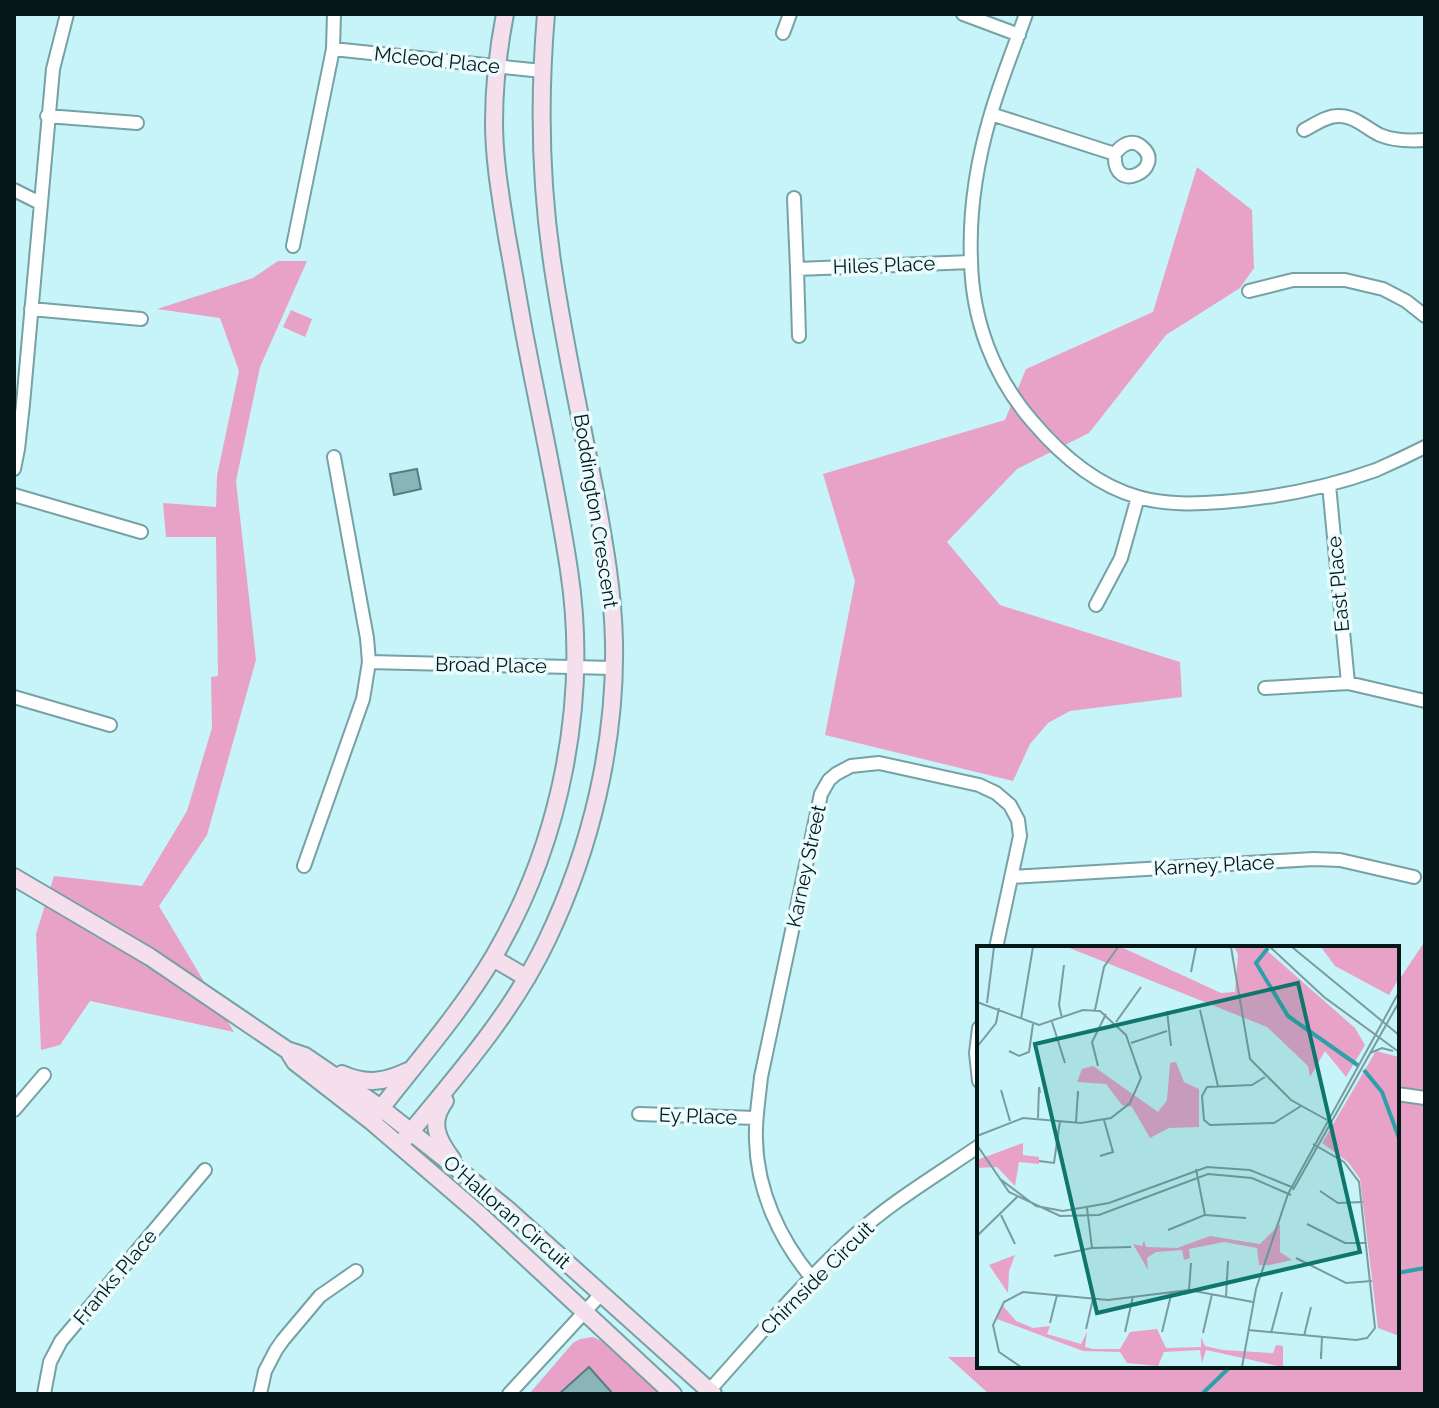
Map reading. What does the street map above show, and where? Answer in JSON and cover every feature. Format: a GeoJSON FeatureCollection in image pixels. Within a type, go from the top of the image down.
{"type":"FeatureCollection","features":[{"type":"Feature","properties":{"kind":"street"},"geometry":{"type":"LineString","coordinates":[[14,469],[47,116],[53,69],[67,14]]}},
{"type":"Feature","properties":{"kind":"street"},"geometry":{"type":"LineString","coordinates":[[293,246],[333,49],[334,14]]}},
{"type":"Feature","properties":{"kind":"street","name":"Boddington Crescent"},"geometry":{"type":"LineString","coordinates":[[376,1114],[466,1000],[493,958],[527,890],[552,817],[572,725],[574,630],[570,572],[498,182],[494,123],[497,67],[505,14]]}},
{"type":"Feature","properties":{"kind":"street","name":"Boddington Crescent"},"geometry":{"type":"LineString","coordinates":[[400,1145],[485,1042],[527,978],[546,941],[563,904],[590,827],[609,727],[613,616],[608,562],[552,261],[544,186],[541,109],[546,14]]}},
{"type":"Feature","properties":{"kind":"street"},"geometry":{"type":"LineString","coordinates":[[783,33],[790,14]]}},
{"type":"Feature","properties":{"kind":"street"},"geometry":{"type":"LineString","coordinates":[[963,14],[1019,35]]}},
{"type":"Feature","properties":{"kind":"street"},"geometry":{"type":"LineString","coordinates":[[1026,14],[991,114],[975,191],[971,262],[974,298],[982,334],[997,370],[1043,434],[1101,482],[1138,497],[1166,502],[1255,499],[1329,485],[1377,469],[1425,447]]}},
{"type":"Feature","properties":{"kind":"street","name":"Mcleod Place"},"geometry":{"type":"LineString","coordinates":[[333,49],[542,71]]}},
{"type":"Feature","properties":{"kind":"street"},"geometry":{"type":"LineString","coordinates":[[991,114],[1115,154]]}},
{"type":"Feature","properties":{"kind":"street"},"geometry":{"type":"LineString","coordinates":[[47,116],[137,123]]}},
{"type":"Feature","properties":{"kind":"street"},"geometry":{"type":"LineString","coordinates":[[1304,130],[1338,116],[1351,118],[1381,135],[1399,140],[1425,140]]}},
{"type":"Feature","properties":{"kind":"street"},"geometry":{"type":"LineString","coordinates":[[14,190],[40,203]]}},
{"type":"Feature","properties":{"kind":"street"},"geometry":{"type":"LineString","coordinates":[[794,198],[799,336]]}},
{"type":"Feature","properties":{"kind":"street","name":"Hiles Place"},"geometry":{"type":"LineString","coordinates":[[797,269],[971,262]]}},
{"type":"Feature","properties":{"kind":"street"},"geometry":{"type":"LineString","coordinates":[[1249,291],[1293,280],[1345,280],[1383,289],[1425,316]]}},
{"type":"Feature","properties":{"kind":"street"},"geometry":{"type":"LineString","coordinates":[[31,309],[141,319]]}},
{"type":"Feature","properties":{"kind":"street"},"geometry":{"type":"LineString","coordinates":[[304,866],[363,699],[369,662],[334,457]]}},
{"type":"Feature","properties":{"kind":"street","name":"East Place"},"geometry":{"type":"LineString","coordinates":[[1329,485],[1348,683]]}},
{"type":"Feature","properties":{"kind":"street"},"geometry":{"type":"LineString","coordinates":[[14,495],[141,532]]}},
{"type":"Feature","properties":{"kind":"street"},"geometry":{"type":"LineString","coordinates":[[1096,605],[1121,558],[1138,497]]}},
{"type":"Feature","properties":{"kind":"street","name":"Broad Place"},"geometry":{"type":"LineString","coordinates":[[369,662],[613,668]]}},
{"type":"Feature","properties":{"kind":"street"},"geometry":{"type":"LineString","coordinates":[[1265,688],[1348,683],[1425,701]]}},
{"type":"Feature","properties":{"kind":"street"},"geometry":{"type":"LineString","coordinates":[[14,697],[110,725]]}},
{"type":"Feature","properties":{"kind":"street","name":"Karney Street"},"geometry":{"type":"LineString","coordinates":[[812,1278],[785,1241],[767,1201],[757,1160],[756,1118],[761,1077],[821,794],[829,780],[851,766],[879,763],[979,785],[996,793],[1010,805],[1018,820],[1020,836],[996,946]]}},
{"type":"Feature","properties":{"kind":"street","name":"Karney Place"},"geometry":{"type":"LineString","coordinates":[[1011,877],[1314,859],[1340,860],[1414,877]]}},
{"type":"Feature","properties":{"kind":"street","name":"O'Halloran Circuit"},"geometry":{"type":"LineString","coordinates":[[14,877],[113,935],[287,1050],[305,1056],[376,1114],[400,1145],[673,1394]]}},
{"type":"Feature","properties":{"kind":"street"},"geometry":{"type":"LineString","coordinates":[[493,958],[527,978]]}},
{"type":"Feature","properties":{"kind":"street","name":"O'Halloran Circuit"},"geometry":{"type":"LineString","coordinates":[[287,1050],[295,1062],[376,1114],[411,1131],[507,1209],[709,1393]]}},
{"type":"Feature","properties":{"kind":"street"},"geometry":{"type":"LineString","coordinates":[[305,1056],[365,1082],[380,1082],[409,1071]]}},
{"type":"Feature","properties":{"kind":"street"},"geometry":{"type":"LineString","coordinates":[[459,1170],[442,1146],[436,1130],[436,1118],[461,1070]]}},
{"type":"Feature","properties":{"kind":"street"},"geometry":{"type":"LineString","coordinates":[[14,1110],[44,1075]]}},
{"type":"Feature","properties":{"kind":"street"},"geometry":{"type":"LineString","coordinates":[[1399,1094],[1425,1098]]}},
{"type":"Feature","properties":{"kind":"street","name":"Ey Place"},"geometry":{"type":"LineString","coordinates":[[639,1114],[756,1118]]}},
{"type":"Feature","properties":{"kind":"street","name":"Chirnside Circuit"},"geometry":{"type":"LineString","coordinates":[[709,1393],[854,1236],[977,1147]]}},
{"type":"Feature","properties":{"kind":"street","name":"Franks Place"},"geometry":{"type":"LineString","coordinates":[[44,1394],[50,1362],[61,1341],[205,1170]]}},
{"type":"Feature","properties":{"kind":"street"},"geometry":{"type":"LineString","coordinates":[[260,1394],[265,1371],[283,1340],[320,1296],[356,1271]]}},
{"type":"Feature","properties":{"kind":"street"},"geometry":{"type":"LineString","coordinates":[[509,1394],[602,1293]]}},
{"type":"Feature","properties":{"kind":"shaded area"},"geometry":{"type":"Polygon","coordinates":[[[1197,167],[1252,210],[1254,268],[1240,288],[1166,335],[1089,433],[1017,469],[947,542],[1000,605],[1180,662],[1182,697],[1070,711],[1048,723],[1030,744],[1013,781],[825,735],[855,581],[823,474],[1005,420],[1026,369],[1153,312],[1197,167]]]}},
{"type":"Feature","properties":{"kind":"shaded area"},"geometry":{"type":"Polygon","coordinates":[[[278,261],[307,261],[260,367],[236,481],[256,660],[207,835],[159,906],[234,1032],[90,1001],[60,1045],[41,1050],[36,934],[54,876],[142,886],[187,811],[212,728],[211,677],[218,676],[216,537],[166,537],[163,503],[216,507],[217,476],[239,371],[220,318],[157,309],[253,278],[278,261]]]}},
{"type":"Feature","properties":{"kind":"shaded area"},"geometry":{"type":"Polygon","coordinates":[[[291,310],[312,319],[305,337],[283,327],[291,310]]]}},
{"type":"Feature","properties":{"kind":"shaded area"},"geometry":{"type":"Polygon","coordinates":[[[1425,941],[1425,1394],[989,1394],[948,1357],[977,1357],[977,1368],[1399,1368],[1399,980],[1425,941]]]}},
{"type":"Feature","properties":{"kind":"shaded area"},"geometry":{"type":"Polygon","coordinates":[[[593,1337],[618,1354],[660,1394],[529,1394],[573,1343],[593,1337]]]}},
{"type":"Feature","properties":{"kind":"building"},"geometry":{"type":"Polygon","coordinates":[[[417,469],[421,489],[394,495],[390,474],[417,469]]]}},
{"type":"Feature","properties":{"kind":"building"},"geometry":{"type":"Polygon","coordinates":[[[589,1367],[613,1394],[559,1394],[589,1367]]]}},
{"type":"Feature","properties":{"kind":"waterway"},"geometry":{"type":"LineString","coordinates":[[1399,1273],[1425,1268]]}},
{"type":"Feature","properties":{"kind":"waterway"},"geometry":{"type":"LineString","coordinates":[[1202,1394],[1229,1368]]}}]}
